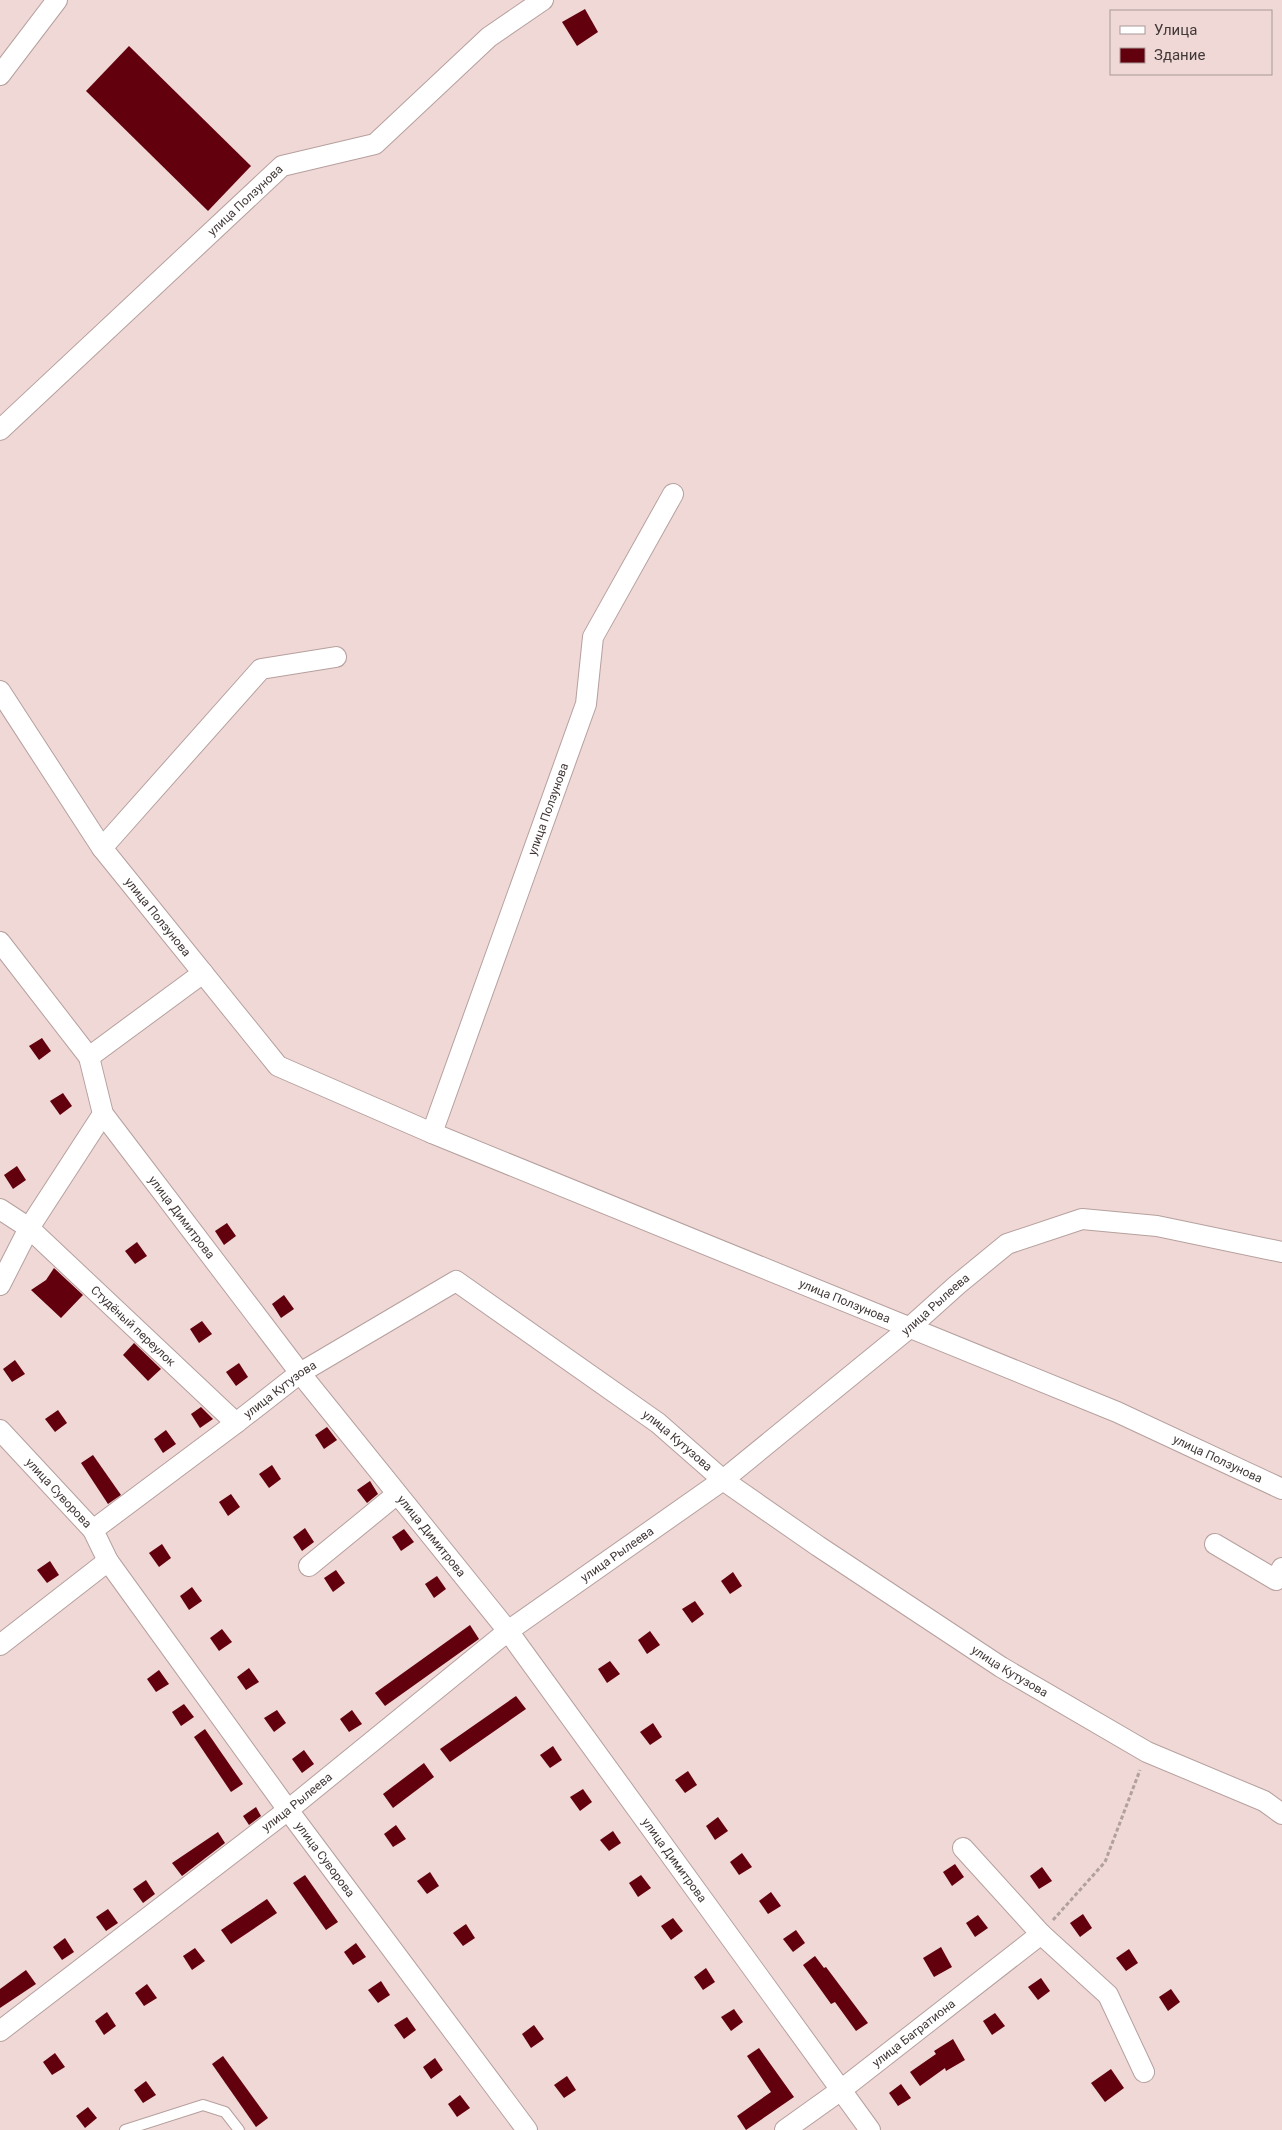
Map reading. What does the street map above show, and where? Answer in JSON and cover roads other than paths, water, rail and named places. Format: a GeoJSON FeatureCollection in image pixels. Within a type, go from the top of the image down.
{"type":"FeatureCollection","features":[{"type":"Feature","properties":{"kind":"street"},"geometry":{"type":"LineString","coordinates":[[0,75],[57,0]]}},
{"type":"Feature","properties":{"kind":"street","name":"улица Ползунова"},"geometry":{"type":"LineString","coordinates":[[0,430],[282,166],[375,144],[489,37],[543,0]]}},
{"type":"Feature","properties":{"kind":"street","name":"улица Ползунова"},"geometry":{"type":"LineString","coordinates":[[432,1133],[586,704],[593,637],[673,494]]}},
{"type":"Feature","properties":{"kind":"street"},"geometry":{"type":"LineString","coordinates":[[102,848],[262,669],[336,657]]}},
{"type":"Feature","properties":{"kind":"street","name":"улица Ползунова"},"geometry":{"type":"LineString","coordinates":[[0,691],[102,848],[278,1066],[432,1133],[908,1329],[1117,1412],[1282,1489]]}},
{"type":"Feature","properties":{"kind":"street","name":"улица Димитрова"},"geometry":{"type":"LineString","coordinates":[[0,942],[89,1057],[103,1114],[300,1373],[508,1631],[870,2130]]}},
{"type":"Feature","properties":{"kind":"street"},"geometry":{"type":"LineString","coordinates":[[89,1057],[203,973]]}},
{"type":"Feature","properties":{"kind":"street"},"geometry":{"type":"LineString","coordinates":[[0,1285],[29,1228],[103,1114]]}},
{"type":"Feature","properties":{"kind":"street","name":"Студёный переулок"},"geometry":{"type":"LineString","coordinates":[[0,1209],[29,1228],[236,1424]]}},
{"type":"Feature","properties":{"kind":"street","name":"улица Рылеева"},"geometry":{"type":"LineString","coordinates":[[0,2031],[288,1810],[508,1631],[723,1480],[908,1329],[1007,1244],[1082,1220],[1158,1226],[1282,1252]]}},
{"type":"Feature","properties":{"kind":"street","name":"улица Кутузова"},"geometry":{"type":"LineString","coordinates":[[93,1530],[236,1424],[300,1373],[456,1281],[658,1423],[723,1480],[818,1546],[1002,1667],[1147,1752],[1264,1801],[1282,1814]]}},
{"type":"Feature","properties":{"kind":"street","name":"улица Суворова"},"geometry":{"type":"LineString","coordinates":[[0,1430],[93,1530],[108,1561],[288,1810],[527,2130]]}},
{"type":"Feature","properties":{"kind":"street"},"geometry":{"type":"LineString","coordinates":[[309,1566],[397,1494]]}},
{"type":"Feature","properties":{"kind":"street"},"geometry":{"type":"LineString","coordinates":[[1215,1544],[1276,1580],[1282,1568]]}},
{"type":"Feature","properties":{"kind":"street"},"geometry":{"type":"LineString","coordinates":[[0,1645],[108,1561]]}},
{"type":"Feature","properties":{"kind":"street"},"geometry":{"type":"LineString","coordinates":[[964,1848],[1041,1934],[1108,1995],[1144,2072]]}},
{"type":"Feature","properties":{"kind":"street","name":"улица Багратиона"},"geometry":{"type":"LineString","coordinates":[[785,2130],[841,2090],[1041,1934]]}},
{"type":"Feature","properties":{"kind":"lane"},"geometry":{"type":"LineString","coordinates":[[125,2130],[203,2105],[225,2112],[239,2130]]}}]}
